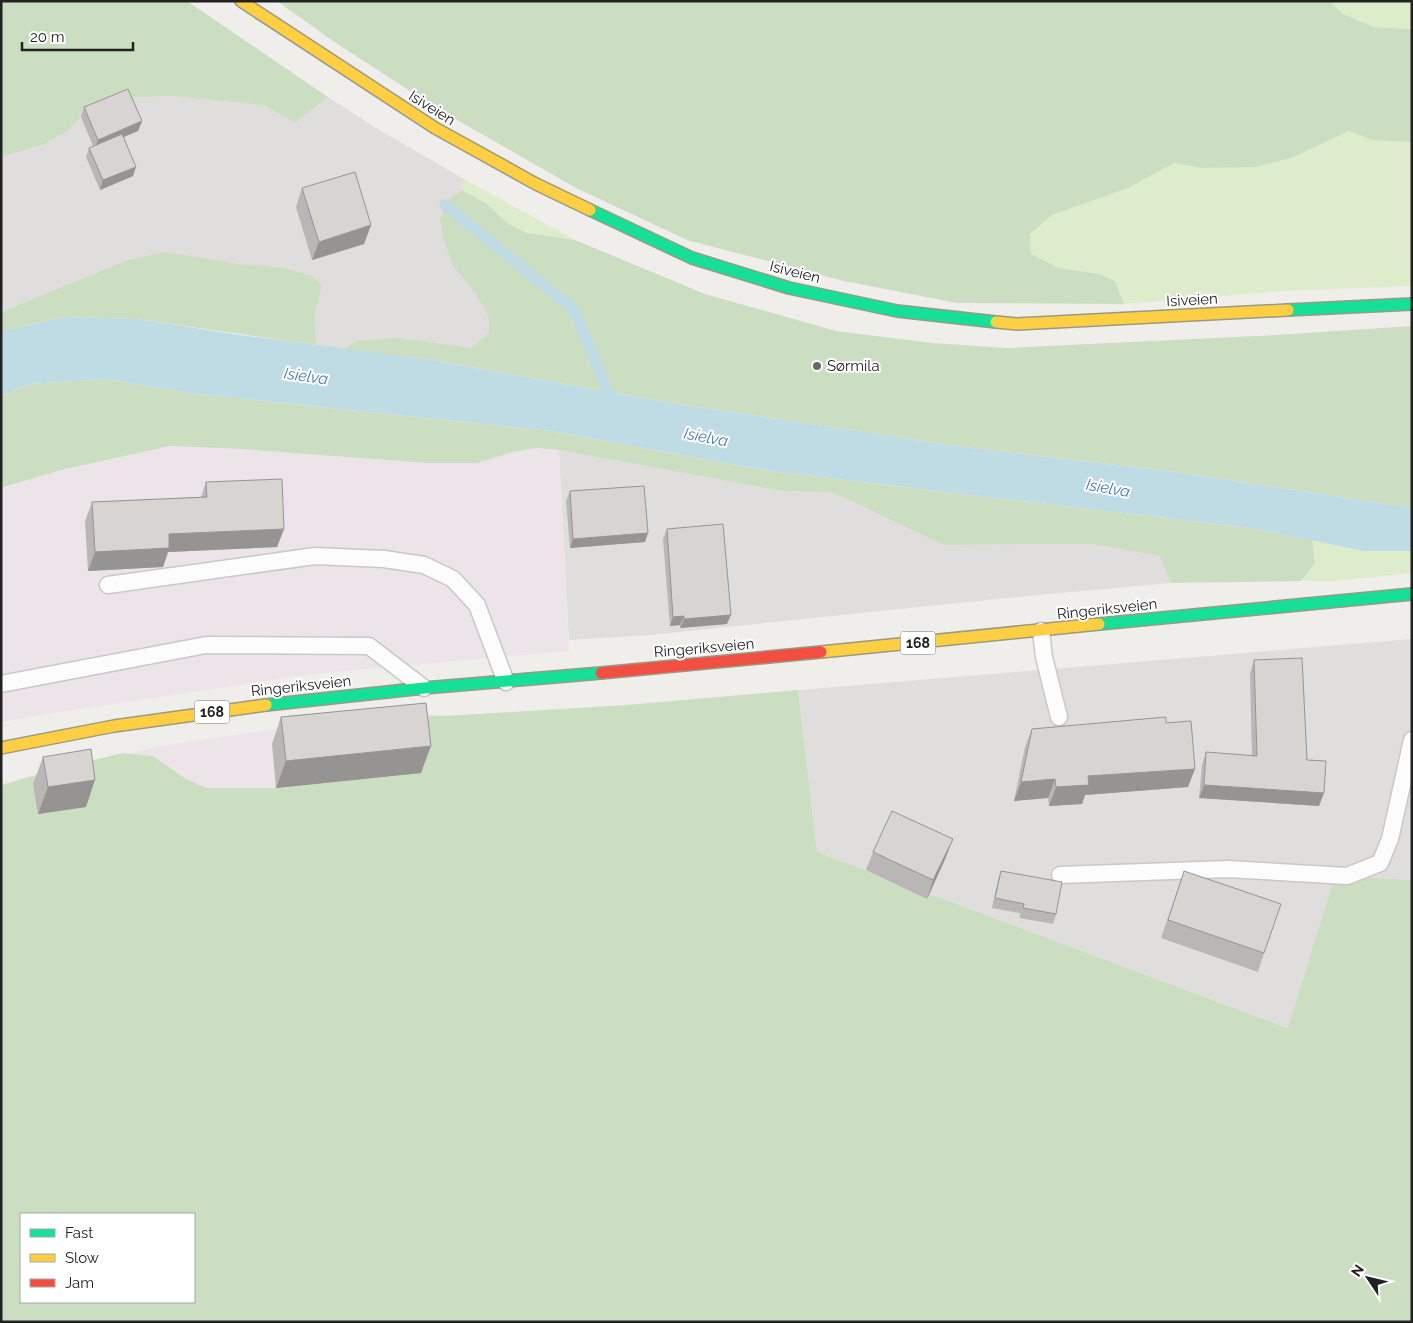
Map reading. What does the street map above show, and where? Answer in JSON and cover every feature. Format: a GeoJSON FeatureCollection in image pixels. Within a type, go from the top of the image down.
{"type":"FeatureCollection","features":[{"type":"Feature","properties":{"kind":"main road","name":"Isiveien"},"geometry":{"type":"LineString","coordinates":[[241,1],[435,128],[536,184],[692,258],[788,288],[897,311],[1017,324],[1412,304]]}},
{"type":"Feature","properties":{"kind":"main road","name":"Ringeriksveien"},"geometry":{"type":"LineString","coordinates":[[1,748],[114,726],[246,707],[424,688],[506,682],[1412,594]]}},
{"type":"Feature","properties":{"kind":"lane"},"geometry":{"type":"LineString","coordinates":[[108,585],[315,556],[384,559],[424,565],[453,578],[477,605],[506,682]]}},
{"type":"Feature","properties":{"kind":"lane"},"geometry":{"type":"LineString","coordinates":[[1041,631],[1044,658],[1059,718]]}},
{"type":"Feature","properties":{"kind":"lane"},"geometry":{"type":"LineString","coordinates":[[1,684],[206,644],[369,646],[424,688]]}},
{"type":"Feature","properties":{"kind":"lane"},"geometry":{"type":"LineString","coordinates":[[1060,875],[1228,870],[1347,876],[1355,873],[1380,863],[1390,838],[1412,740]]}},
{"type":"Feature","properties":{"kind":"shaded area"},"geometry":{"type":"Polygon","coordinates":[[[170,96],[263,105],[295,123],[328,97],[376,128],[464,179],[462,190],[449,199],[475,293],[488,315],[489,333],[471,348],[357,341],[343,349],[316,345],[315,314],[322,287],[280,267],[239,264],[125,261],[1,312],[1,157],[45,144],[67,131],[81,117],[125,98],[170,96]]]}},
{"type":"Feature","properties":{"kind":"shaded area"},"geometry":{"type":"Polygon","coordinates":[[[170,446],[242,449],[426,463],[536,448],[559,450],[569,651],[313,674],[27,717],[1,723],[1,489],[61,470],[170,446]]]}},
{"type":"Feature","properties":{"kind":"shaded area"},"geometry":{"type":"Polygon","coordinates":[[[559,450],[782,491],[832,492],[944,545],[1091,544],[1161,556],[1171,583],[650,635],[569,640],[559,450]]]}},
{"type":"Feature","properties":{"kind":"shaded area"},"geometry":{"type":"Polygon","coordinates":[[[1412,639],[1412,880],[1335,876],[1289,1028],[817,852],[798,690],[1412,639]]]}},
{"type":"Feature","properties":{"kind":"shaded area"},"geometry":{"type":"Polygon","coordinates":[[[331,721],[276,788],[206,788],[186,779],[153,756],[128,754],[154,747],[331,721]]]}},
{"type":"Feature","properties":{"kind":"green space"},"geometry":{"type":"Polygon","coordinates":[[[1,1],[187,1],[328,97],[295,123],[263,105],[170,96],[125,98],[81,117],[67,131],[45,144],[1,157],[1,1]]]}},
{"type":"Feature","properties":{"kind":"green space"},"geometry":{"type":"Polygon","coordinates":[[[277,1],[1330,1],[1343,14],[1374,27],[1412,29],[1412,142],[1373,140],[1349,131],[1294,157],[1255,167],[1201,168],[1174,163],[1128,188],[1052,215],[1030,234],[1031,254],[1059,268],[1099,274],[1115,281],[1124,304],[957,303],[844,281],[687,240],[576,188],[433,106],[330,39],[277,1]]]}},
{"type":"Feature","properties":{"kind":"green space"},"geometry":{"type":"Polygon","coordinates":[[[1330,1],[1412,1],[1412,29],[1374,27],[1343,14],[1330,1]]]}},
{"type":"Feature","properties":{"kind":"green space"},"geometry":{"type":"Polygon","coordinates":[[[1349,131],[1373,140],[1412,142],[1412,286],[1283,291],[1124,304],[1115,281],[1099,274],[1059,268],[1031,254],[1030,234],[1051,215],[1128,188],[1174,163],[1201,168],[1294,157],[1349,131]]]}},
{"type":"Feature","properties":{"kind":"green space"},"geometry":{"type":"Polygon","coordinates":[[[464,179],[575,240],[527,233],[507,223],[487,204],[462,190],[464,179]]]}},
{"type":"Feature","properties":{"kind":"green space"},"geometry":{"type":"Polygon","coordinates":[[[462,190],[487,204],[507,223],[527,233],[575,240],[705,294],[836,331],[933,343],[1007,348],[1276,335],[1412,326],[1412,508],[1177,472],[963,447],[665,402],[427,359],[343,349],[357,341],[398,338],[471,348],[489,333],[488,315],[475,293],[454,267],[445,243],[440,220],[449,199],[462,190]]]}},
{"type":"Feature","properties":{"kind":"green space"},"geometry":{"type":"Polygon","coordinates":[[[164,252],[239,264],[280,267],[312,276],[322,287],[315,314],[316,345],[137,319],[65,317],[10,329],[1,334],[1,312],[125,261],[164,252]]]}},
{"type":"Feature","properties":{"kind":"green space"},"geometry":{"type":"Polygon","coordinates":[[[106,379],[188,393],[551,431],[770,471],[1251,528],[1312,540],[1315,563],[1301,581],[1171,583],[1160,556],[1091,544],[944,545],[832,492],[782,491],[559,450],[536,448],[512,452],[477,463],[426,463],[242,449],[170,446],[61,470],[1,488],[1,396],[29,384],[106,379]]]}},
{"type":"Feature","properties":{"kind":"green space"},"geometry":{"type":"Polygon","coordinates":[[[1312,540],[1364,551],[1412,551],[1412,573],[1334,581],[1301,581],[1315,563],[1312,540]]]}},
{"type":"Feature","properties":{"kind":"green space"},"geometry":{"type":"Polygon","coordinates":[[[798,690],[817,852],[1288,1028],[1335,876],[1412,880],[1412,1322],[1,1322],[1,785],[123,753],[153,756],[186,779],[206,788],[276,788],[419,715],[445,716],[626,705],[798,690]]]}},
{"type":"Feature","properties":{"kind":"water","name":"Isielva"},"geometry":{"type":"Polygon","coordinates":[[[65,317],[137,319],[240,335],[427,359],[665,402],[963,447],[1177,472],[1412,508],[1412,551],[1364,551],[1251,528],[770,471],[551,431],[188,393],[106,379],[29,384],[1,396],[1,334],[10,329],[65,317]]]}},
{"type":"Feature","properties":{"kind":"building"},"geometry":{"type":"Polygon","coordinates":[[[128,89],[142,121],[98,140],[84,107],[128,89]]]}},
{"type":"Feature","properties":{"kind":"building"},"geometry":{"type":"Polygon","coordinates":[[[122,134],[136,167],[103,180],[89,148],[122,134]]]}},
{"type":"Feature","properties":{"kind":"building"},"geometry":{"type":"Polygon","coordinates":[[[355,172],[371,225],[319,242],[302,188],[355,172]]]}},
{"type":"Feature","properties":{"kind":"building"},"geometry":{"type":"Polygon","coordinates":[[[282,479],[284,529],[169,534],[169,548],[95,552],[92,502],[207,497],[206,482],[282,479]]]}},
{"type":"Feature","properties":{"kind":"building"},"geometry":{"type":"Polygon","coordinates":[[[644,486],[648,533],[573,539],[570,491],[644,486]]]}},
{"type":"Feature","properties":{"kind":"building"},"geometry":{"type":"Polygon","coordinates":[[[723,524],[731,615],[684,619],[684,616],[673,617],[667,529],[723,524]]]}},
{"type":"Feature","properties":{"kind":"building"},"geometry":{"type":"Polygon","coordinates":[[[1302,658],[1307,760],[1326,761],[1324,793],[1204,785],[1206,752],[1257,756],[1254,660],[1302,658]]]}},
{"type":"Feature","properties":{"kind":"building"},"geometry":{"type":"Polygon","coordinates":[[[426,703],[431,746],[286,761],[281,717],[426,703]]]}},
{"type":"Feature","properties":{"kind":"building"},"geometry":{"type":"Polygon","coordinates":[[[1166,717],[1166,723],[1191,721],[1195,769],[1088,776],[1089,785],[1056,787],[1055,779],[1021,782],[1032,729],[1166,717]]]}},
{"type":"Feature","properties":{"kind":"building"},"geometry":{"type":"Polygon","coordinates":[[[91,749],[95,780],[48,787],[43,757],[91,749]]]}},
{"type":"Feature","properties":{"kind":"building"},"geometry":{"type":"Polygon","coordinates":[[[892,811],[953,839],[933,880],[873,852],[892,811]]]}},
{"type":"Feature","properties":{"kind":"building"},"geometry":{"type":"Polygon","coordinates":[[[1001,871],[1062,882],[1056,914],[1023,908],[1024,904],[995,898],[1001,871]]]}},
{"type":"Feature","properties":{"kind":"building"},"geometry":{"type":"Polygon","coordinates":[[[1184,871],[1281,904],[1264,953],[1168,920],[1184,871]]]}},
{"type":"Feature","properties":{"kind":"waterway"},"geometry":{"type":"LineString","coordinates":[[445,205],[574,310],[614,406]]}},
{"type":"Feature","properties":{"kind":"traffic: fast"},"geometry":{"type":"LineString","coordinates":[[590,210],[692,258],[789,288],[897,311],[996,322]]}},
{"type":"Feature","properties":{"kind":"traffic: fast"},"geometry":{"type":"LineString","coordinates":[[1288,310],[1412,304]]}},
{"type":"Feature","properties":{"kind":"traffic: fast"},"geometry":{"type":"LineString","coordinates":[[1099,624],[1412,594]]}},
{"type":"Feature","properties":{"kind":"traffic: fast"},"geometry":{"type":"LineString","coordinates":[[266,705],[424,688],[601,673]]}},
{"type":"Feature","properties":{"kind":"traffic: slow"},"geometry":{"type":"LineString","coordinates":[[241,1],[435,128],[536,184],[590,210]]}},
{"type":"Feature","properties":{"kind":"traffic: slow"},"geometry":{"type":"LineString","coordinates":[[996,322],[1017,324],[1288,310]]}},
{"type":"Feature","properties":{"kind":"traffic: slow"},"geometry":{"type":"LineString","coordinates":[[821,652],[1099,624]]}},
{"type":"Feature","properties":{"kind":"traffic: slow"},"geometry":{"type":"LineString","coordinates":[[1,748],[114,726],[266,705]]}},
{"type":"Feature","properties":{"kind":"traffic: jam"},"geometry":{"type":"LineString","coordinates":[[601,673],[821,652]]}},
{"type":"Feature","properties":{"kind":"place","name":"Sørmila"},"geometry":{"type":"Point","coordinates":[817,366]}}]}
